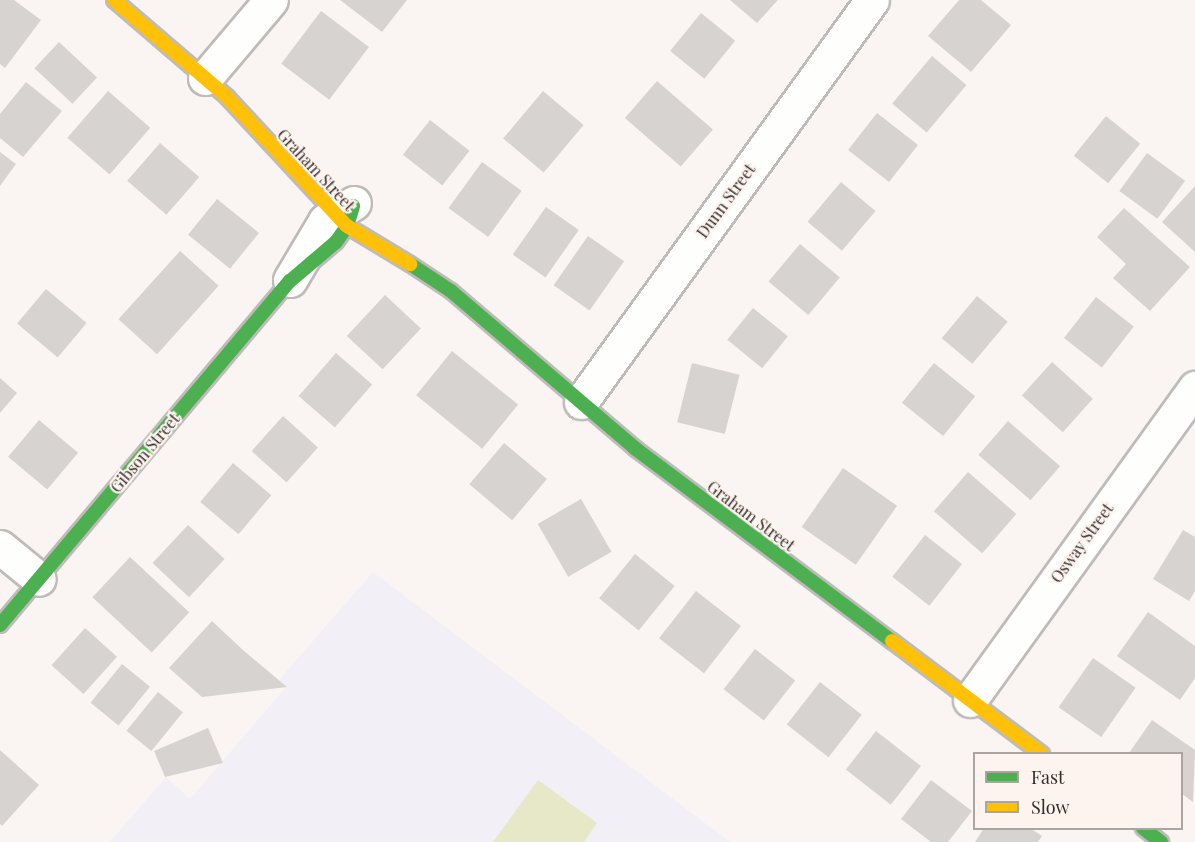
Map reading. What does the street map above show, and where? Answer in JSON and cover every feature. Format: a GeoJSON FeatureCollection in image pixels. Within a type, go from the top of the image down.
{"type":"FeatureCollection","features":[{"type":"Feature","properties":{"kind":"street","name":"Graham Street"},"geometry":{"type":"LineString","coordinates":[[114,0],[216,87],[348,210],[375,240],[451,291],[669,475],[1041,752]]}},
{"type":"Feature","properties":{"kind":"street"},"geometry":{"type":"LineString","coordinates":[[216,87],[271,0]]}},
{"type":"Feature","properties":{"kind":"street","name":"Dunn Street"},"geometry":{"type":"LineString","coordinates":[[581,402],[872,0]]}},
{"type":"Feature","properties":{"kind":"street","name":"Graham Street"},"geometry":{"type":"LineString","coordinates":[[216,87],[272,124]]}},
{"type":"Feature","properties":{"kind":"street","name":"Gibson Street"},"geometry":{"type":"LineString","coordinates":[[0,625],[290,281],[319,229],[348,210]]}},
{"type":"Feature","properties":{"kind":"street","name":"Graham Street"},"geometry":{"type":"LineString","coordinates":[[428,257],[451,291]]}},
{"type":"Feature","properties":{"kind":"street","name":"Osway Street"},"geometry":{"type":"LineString","coordinates":[[970,700],[1195,388]]}},
{"type":"Feature","properties":{"kind":"street"},"geometry":{"type":"LineString","coordinates":[[0,547],[39,579]]}},
{"type":"Feature","properties":{"kind":"street"},"geometry":{"type":"LineString","coordinates":[[1146,830],[1161,842]]}},
{"type":"Feature","properties":{"kind":"shaded area"},"geometry":{"type":"Polygon","coordinates":[[[373,572],[730,842],[110,842],[166,777],[190,799],[286,687],[279,680],[373,572]]]}},
{"type":"Feature","properties":{"kind":"green space"},"geometry":{"type":"Polygon","coordinates":[[[538,780],[597,823],[584,842],[493,842],[538,780]]]}},
{"type":"Feature","properties":{"kind":"building"},"geometry":{"type":"Polygon","coordinates":[[[0,0],[14,0],[41,20],[5,68],[0,64],[0,0]]]}},
{"type":"Feature","properties":{"kind":"building"},"geometry":{"type":"Polygon","coordinates":[[[340,0],[407,0],[382,32],[340,0]]]}},
{"type":"Feature","properties":{"kind":"building"},"geometry":{"type":"Polygon","coordinates":[[[730,0],[778,0],[757,23],[730,0]]]}},
{"type":"Feature","properties":{"kind":"building"},"geometry":{"type":"Polygon","coordinates":[[[959,0],[981,0],[1011,25],[971,72],[928,36],[959,0]]]}},
{"type":"Feature","properties":{"kind":"building"},"geometry":{"type":"Polygon","coordinates":[[[321,11],[369,47],[329,100],[281,64],[321,11]]]}},
{"type":"Feature","properties":{"kind":"building"},"geometry":{"type":"Polygon","coordinates":[[[701,13],[735,41],[704,79],[670,51],[701,13]]]}},
{"type":"Feature","properties":{"kind":"building"},"geometry":{"type":"Polygon","coordinates":[[[59,42],[97,77],[72,104],[34,68],[59,42]]]}},
{"type":"Feature","properties":{"kind":"building"},"geometry":{"type":"Polygon","coordinates":[[[932,56],[966,85],[927,132],[892,103],[932,56]]]}},
{"type":"Feature","properties":{"kind":"building"},"geometry":{"type":"Polygon","coordinates":[[[657,81],[713,130],[681,167],[625,118],[657,81]]]}},
{"type":"Feature","properties":{"kind":"building"},"geometry":{"type":"Polygon","coordinates":[[[26,82],[62,111],[23,157],[0,138],[0,114],[26,82]]]}},
{"type":"Feature","properties":{"kind":"building"},"geometry":{"type":"Polygon","coordinates":[[[108,91],[150,128],[110,175],[67,138],[108,91]]]}},
{"type":"Feature","properties":{"kind":"building"},"geometry":{"type":"Polygon","coordinates":[[[543,91],[584,125],[544,173],[503,138],[543,91]]]}},
{"type":"Feature","properties":{"kind":"building"},"geometry":{"type":"Polygon","coordinates":[[[877,113],[918,145],[889,182],[848,150],[877,113]]]}},
{"type":"Feature","properties":{"kind":"building"},"geometry":{"type":"Polygon","coordinates":[[[1106,116],[1140,144],[1108,183],[1074,156],[1106,116]]]}},
{"type":"Feature","properties":{"kind":"building"},"geometry":{"type":"Polygon","coordinates":[[[430,120],[469,151],[442,185],[403,155],[430,120]]]}},
{"type":"Feature","properties":{"kind":"building"},"geometry":{"type":"Polygon","coordinates":[[[160,143],[199,177],[166,215],[127,181],[160,143]]]}},
{"type":"Feature","properties":{"kind":"building"},"geometry":{"type":"Polygon","coordinates":[[[0,152],[16,164],[0,186],[0,152]]]}},
{"type":"Feature","properties":{"kind":"building"},"geometry":{"type":"Polygon","coordinates":[[[1147,153],[1185,181],[1157,219],[1119,191],[1147,153]]]}},
{"type":"Feature","properties":{"kind":"building"},"geometry":{"type":"Polygon","coordinates":[[[482,162],[522,191],[488,237],[448,208],[482,162]]]}},
{"type":"Feature","properties":{"kind":"building"},"geometry":{"type":"Polygon","coordinates":[[[841,182],[875,211],[842,251],[808,222],[841,182]]]}},
{"type":"Feature","properties":{"kind":"building"},"geometry":{"type":"Polygon","coordinates":[[[1195,186],[1195,252],[1162,222],[1195,186]]]}},
{"type":"Feature","properties":{"kind":"building"},"geometry":{"type":"Polygon","coordinates":[[[217,199],[259,233],[230,269],[188,235],[217,199]]]}},
{"type":"Feature","properties":{"kind":"building"},"geometry":{"type":"Polygon","coordinates":[[[546,207],[579,230],[545,277],[513,255],[546,207]]]}},
{"type":"Feature","properties":{"kind":"building"},"geometry":{"type":"Polygon","coordinates":[[[1124,208],[1190,267],[1150,311],[1113,278],[1126,264],[1097,237],[1124,208]]]}},
{"type":"Feature","properties":{"kind":"building"},"geometry":{"type":"Polygon","coordinates":[[[588,236],[624,261],[590,310],[554,285],[588,236]]]}},
{"type":"Feature","properties":{"kind":"building"},"geometry":{"type":"Polygon","coordinates":[[[800,244],[840,277],[808,315],[769,282],[800,244]]]}},
{"type":"Feature","properties":{"kind":"building"},"geometry":{"type":"Polygon","coordinates":[[[180,251],[219,286],[157,354],[118,319],[180,251]]]}},
{"type":"Feature","properties":{"kind":"building"},"geometry":{"type":"Polygon","coordinates":[[[46,289],[87,323],[58,358],[17,323],[46,289]]]}},
{"type":"Feature","properties":{"kind":"building"},"geometry":{"type":"Polygon","coordinates":[[[385,295],[421,328],[383,369],[347,336],[385,295]]]}},
{"type":"Feature","properties":{"kind":"building"},"geometry":{"type":"Polygon","coordinates":[[[977,296],[1008,322],[972,364],[942,338],[977,296]]]}},
{"type":"Feature","properties":{"kind":"building"},"geometry":{"type":"Polygon","coordinates":[[[1096,297],[1134,327],[1102,368],[1064,338],[1096,297]]]}},
{"type":"Feature","properties":{"kind":"building"},"geometry":{"type":"Polygon","coordinates":[[[753,308],[788,336],[762,368],[727,340],[753,308]]]}},
{"type":"Feature","properties":{"kind":"building"},"geometry":{"type":"Polygon","coordinates":[[[452,351],[518,404],[482,449],[416,395],[452,351]]]}},
{"type":"Feature","properties":{"kind":"building"},"geometry":{"type":"Polygon","coordinates":[[[336,353],[372,384],[335,428],[299,396],[336,353]]]}},
{"type":"Feature","properties":{"kind":"building"},"geometry":{"type":"Polygon","coordinates":[[[1052,362],[1093,399],[1063,432],[1022,395],[1052,362]]]}},
{"type":"Feature","properties":{"kind":"building"},"geometry":{"type":"Polygon","coordinates":[[[692,363],[740,375],[725,434],[677,422],[692,363]]]}},
{"type":"Feature","properties":{"kind":"building"},"geometry":{"type":"Polygon","coordinates":[[[934,363],[975,396],[943,436],[902,403],[934,363]]]}},
{"type":"Feature","properties":{"kind":"building"},"geometry":{"type":"Polygon","coordinates":[[[0,378],[17,393],[0,413],[0,378]]]}},
{"type":"Feature","properties":{"kind":"building"},"geometry":{"type":"Polygon","coordinates":[[[283,416],[318,447],[286,482],[252,451],[283,416]]]}},
{"type":"Feature","properties":{"kind":"building"},"geometry":{"type":"Polygon","coordinates":[[[39,420],[78,453],[47,490],[8,457],[39,420]]]}},
{"type":"Feature","properties":{"kind":"building"},"geometry":{"type":"Polygon","coordinates":[[[1008,421],[1060,466],[1031,500],[978,455],[1008,421]]]}},
{"type":"Feature","properties":{"kind":"building"},"geometry":{"type":"Polygon","coordinates":[[[504,443],[547,479],[512,520],[469,484],[504,443]]]}},
{"type":"Feature","properties":{"kind":"building"},"geometry":{"type":"Polygon","coordinates":[[[233,463],[271,495],[239,534],[200,502],[233,463]]]}},
{"type":"Feature","properties":{"kind":"building"},"geometry":{"type":"Polygon","coordinates":[[[843,468],[897,506],[856,565],[802,527],[843,468]]]}},
{"type":"Feature","properties":{"kind":"building"},"geometry":{"type":"Polygon","coordinates":[[[968,472],[1016,514],[982,553],[934,511],[968,472]]]}},
{"type":"Feature","properties":{"kind":"building"},"geometry":{"type":"Polygon","coordinates":[[[581,499],[612,552],[568,577],[538,524],[581,499]]]}},
{"type":"Feature","properties":{"kind":"building"},"geometry":{"type":"Polygon","coordinates":[[[188,525],[225,559],[189,597],[153,563],[188,525]]]}},
{"type":"Feature","properties":{"kind":"building"},"geometry":{"type":"Polygon","coordinates":[[[1183,530],[1195,537],[1195,591],[1189,601],[1153,579],[1183,530]]]}},
{"type":"Feature","properties":{"kind":"building"},"geometry":{"type":"Polygon","coordinates":[[[925,535],[962,564],[929,606],[892,577],[925,535]]]}},
{"type":"Feature","properties":{"kind":"building"},"geometry":{"type":"Polygon","coordinates":[[[635,554],[675,586],[639,630],[599,598],[635,554]]]}},
{"type":"Feature","properties":{"kind":"building"},"geometry":{"type":"Polygon","coordinates":[[[130,557],[189,612],[152,652],[92,597],[130,557]]]}},
{"type":"Feature","properties":{"kind":"building"},"geometry":{"type":"Polygon","coordinates":[[[696,591],[741,626],[704,673],[659,638],[696,591]]]}},
{"type":"Feature","properties":{"kind":"building"},"geometry":{"type":"Polygon","coordinates":[[[1148,612],[1195,646],[1195,678],[1180,700],[1117,656],[1148,612]]]}},
{"type":"Feature","properties":{"kind":"building"},"geometry":{"type":"Polygon","coordinates":[[[212,621],[287,687],[202,697],[169,668],[212,621]]]}},
{"type":"Feature","properties":{"kind":"building"},"geometry":{"type":"Polygon","coordinates":[[[85,628],[117,657],[83,694],[52,665],[85,628]]]}},
{"type":"Feature","properties":{"kind":"building"},"geometry":{"type":"Polygon","coordinates":[[[755,649],[795,680],[764,721],[724,689],[755,649]]]}},
{"type":"Feature","properties":{"kind":"building"},"geometry":{"type":"Polygon","coordinates":[[[1093,658],[1136,688],[1101,737],[1059,707],[1093,658]]]}},
{"type":"Feature","properties":{"kind":"building"},"geometry":{"type":"Polygon","coordinates":[[[122,664],[150,687],[119,726],[91,703],[122,664]]]}},
{"type":"Feature","properties":{"kind":"building"},"geometry":{"type":"Polygon","coordinates":[[[820,682],[862,715],[829,757],[787,725],[820,682]]]}},
{"type":"Feature","properties":{"kind":"building"},"geometry":{"type":"Polygon","coordinates":[[[158,692],[183,712],[151,751],[127,731],[158,692]]]}},
{"type":"Feature","properties":{"kind":"building"},"geometry":{"type":"Polygon","coordinates":[[[1152,720],[1195,750],[1193,802],[1183,795],[1183,752],[1130,752],[1152,720]]]}},
{"type":"Feature","properties":{"kind":"building"},"geometry":{"type":"Polygon","coordinates":[[[208,728],[223,763],[165,777],[154,751],[208,728]]]}},
{"type":"Feature","properties":{"kind":"building"},"geometry":{"type":"Polygon","coordinates":[[[876,731],[921,766],[891,805],[846,770],[876,731]]]}},
{"type":"Feature","properties":{"kind":"building"},"geometry":{"type":"Polygon","coordinates":[[[0,750],[39,785],[2,826],[0,824],[0,750]]]}},
{"type":"Feature","properties":{"kind":"building"},"geometry":{"type":"Polygon","coordinates":[[[931,780],[972,811],[948,842],[931,842],[901,819],[931,780]]]}},
{"type":"Feature","properties":{"kind":"building"},"geometry":{"type":"Polygon","coordinates":[[[983,830],[1033,830],[1042,836],[1038,842],[975,842],[983,830]]]}},
{"type":"Feature","properties":{"kind":"traffic: fast"},"geometry":{"type":"LineString","coordinates":[[0,625],[290,281],[336,242],[347,226],[353,206]]}},
{"type":"Feature","properties":{"kind":"traffic: fast"},"geometry":{"type":"LineString","coordinates":[[410,264],[451,291],[636,449],[892,641]]}},
{"type":"Feature","properties":{"kind":"traffic: fast"},"geometry":{"type":"LineString","coordinates":[[1146,830],[1161,842]]}},
{"type":"Feature","properties":{"kind":"traffic: slow"},"geometry":{"type":"LineString","coordinates":[[114,0],[227,97],[347,226],[410,264]]}},
{"type":"Feature","properties":{"kind":"traffic: slow"},"geometry":{"type":"LineString","coordinates":[[892,641],[1039,752]]}}]}
